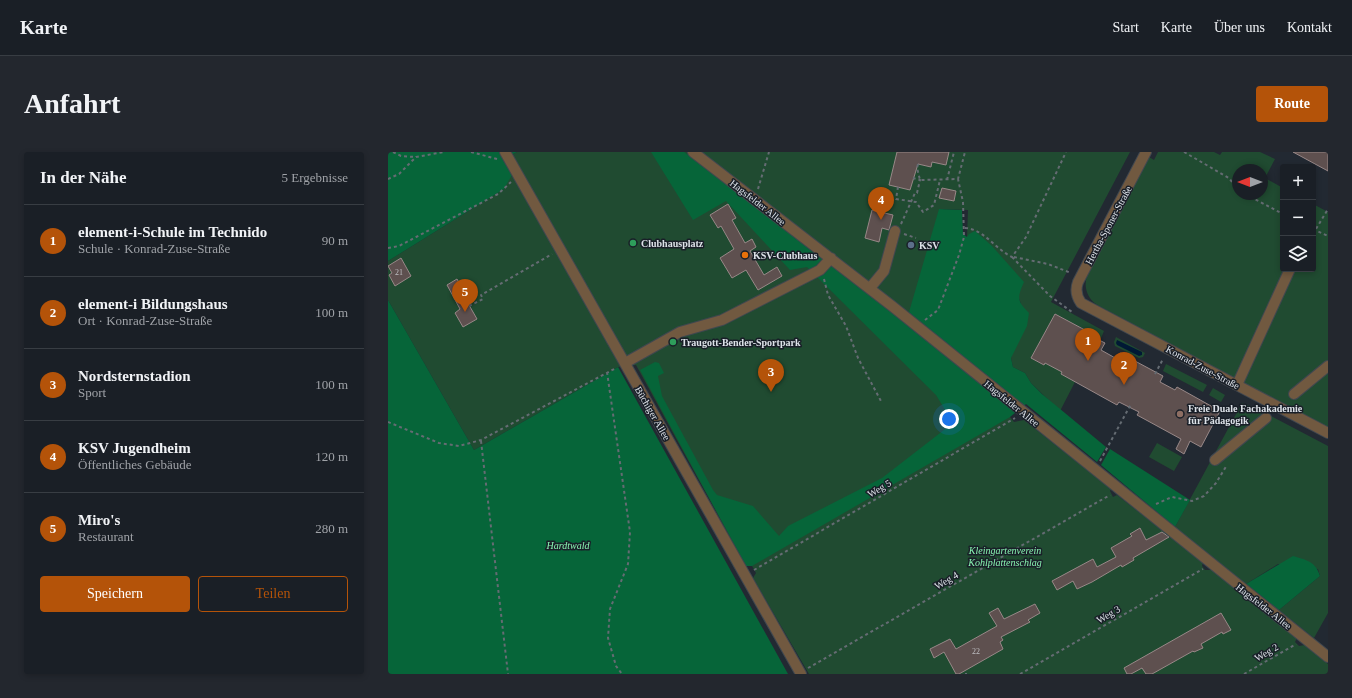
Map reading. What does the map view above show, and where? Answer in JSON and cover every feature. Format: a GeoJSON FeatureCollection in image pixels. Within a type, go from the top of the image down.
{"type":"FeatureCollection","features":[{"type":"Feature","properties":{"kind":"street","name":"Büchiger Allee"},"geometry":{"type":"LineString","coordinates":[[505,152],[801,673]]}},
{"type":"Feature","properties":{"kind":"street","name":"Hagsfelder Allee"},"geometry":{"type":"LineString","coordinates":[[693,152],[918,326],[1328,658]]}},
{"type":"Feature","properties":{"kind":"street","name":"Hertha-Sponer-Straße"},"geometry":{"type":"LineString","coordinates":[[1079,299],[1076,288],[1080,277],[1146,152]]}},
{"type":"Feature","properties":{"kind":"street"},"geometry":{"type":"LineString","coordinates":[[870,288],[884,271],[896,231]]}},
{"type":"Feature","properties":{"kind":"street"},"geometry":{"type":"LineString","coordinates":[[624,363],[680,332],[722,320],[820,270],[831,258]]}},
{"type":"Feature","properties":{"kind":"street"},"geometry":{"type":"LineString","coordinates":[[1237,385],[1289,272]]}},
{"type":"Feature","properties":{"kind":"street","name":"Konrad-Zuse-Straße"},"geometry":{"type":"LineString","coordinates":[[1079,299],[1081,303],[1328,433]]}},
{"type":"Feature","properties":{"kind":"street"},"geometry":{"type":"LineString","coordinates":[[1294,394],[1328,366]]}},
{"type":"Feature","properties":{"kind":"street"},"geometry":{"type":"LineString","coordinates":[[1215,460],[1266,418]]}},
{"type":"Feature","properties":{"kind":"path"},"geometry":{"type":"LineString","coordinates":[[393,152],[401,156],[416,157],[444,152]]}},
{"type":"Feature","properties":{"kind":"path"},"geometry":{"type":"LineString","coordinates":[[472,152],[512,164]]}},
{"type":"Feature","properties":{"kind":"path"},"geometry":{"type":"LineString","coordinates":[[752,197],[758,190],[763,178],[769,152]]}},
{"type":"Feature","properties":{"kind":"path"},"geometry":{"type":"LineString","coordinates":[[947,180],[954,152]]}},
{"type":"Feature","properties":{"kind":"path"},"geometry":{"type":"LineString","coordinates":[[918,326],[938,310],[959,255],[965,228],[963,202],[958,179],[965,152]]}},
{"type":"Feature","properties":{"kind":"path"},"geometry":{"type":"LineString","coordinates":[[1012,257],[1026,237],[1066,152]]}},
{"type":"Feature","properties":{"kind":"path"},"geometry":{"type":"LineString","coordinates":[[1184,152],[1229,178],[1232,182]]}},
{"type":"Feature","properties":{"kind":"path"},"geometry":{"type":"LineString","coordinates":[[388,178],[399,174],[416,157]]}},
{"type":"Feature","properties":{"kind":"path"},"geometry":{"type":"LineString","coordinates":[[896,231],[902,222],[910,201],[915,193],[917,193],[920,180],[917,168],[918,164]]}},
{"type":"Feature","properties":{"kind":"path"},"geometry":{"type":"LineString","coordinates":[[388,248],[399,246],[498,194],[520,177]]}},
{"type":"Feature","properties":{"kind":"path"},"geometry":{"type":"LineString","coordinates":[[912,178],[920,180],[958,179]]}},
{"type":"Feature","properties":{"kind":"path"},"geometry":{"type":"LineString","coordinates":[[898,187],[896,199],[916,202],[922,212],[934,205],[940,180]]}},
{"type":"Feature","properties":{"kind":"path"},"geometry":{"type":"LineString","coordinates":[[1256,200],[1280,212]]}},
{"type":"Feature","properties":{"kind":"path"},"geometry":{"type":"LineString","coordinates":[[1316,227],[1328,209]]}},
{"type":"Feature","properties":{"kind":"path"},"geometry":{"type":"LineString","coordinates":[[965,228],[974,228],[1004,253],[1012,257],[1060,268],[1080,277]]}},
{"type":"Feature","properties":{"kind":"path"},"geometry":{"type":"LineString","coordinates":[[1316,231],[1328,236]]}},
{"type":"Feature","properties":{"kind":"path"},"geometry":{"type":"LineString","coordinates":[[469,306],[483,299],[481,295],[560,249]]}},
{"type":"Feature","properties":{"kind":"path"},"geometry":{"type":"LineString","coordinates":[[1012,257],[1050,296],[1072,312]]}},
{"type":"Feature","properties":{"kind":"path"},"geometry":{"type":"LineString","coordinates":[[824,277],[828,295],[846,326],[858,358],[882,403]]}},
{"type":"Feature","properties":{"kind":"path"},"geometry":{"type":"LineString","coordinates":[[1155,374],[1163,359]]}},
{"type":"Feature","properties":{"kind":"path"},"geometry":{"type":"LineString","coordinates":[[388,422],[439,443],[459,446],[481,440],[624,363]]}},
{"type":"Feature","properties":{"kind":"path"},"geometry":{"type":"LineString","coordinates":[[607,372],[630,532],[628,564],[610,609],[608,638],[616,666],[622,674]]}},
{"type":"Feature","properties":{"kind":"path"},"geometry":{"type":"LineString","coordinates":[[1095,470],[1131,404]]}},
{"type":"Feature","properties":{"kind":"path","name":"Weg 5"},"geometry":{"type":"LineString","coordinates":[[754,570],[1012,419]]}},
{"type":"Feature","properties":{"kind":"path"},"geometry":{"type":"LineString","coordinates":[[481,440],[508,674]]}},
{"type":"Feature","properties":{"kind":"path"},"geometry":{"type":"LineString","coordinates":[[1146,511],[1172,497],[1181,500],[1196,500],[1204,496],[1216,484],[1228,463]]}},
{"type":"Feature","properties":{"kind":"path","name":"Weg 4"},"geometry":{"type":"LineString","coordinates":[[801,673],[1120,490]]}},
{"type":"Feature","properties":{"kind":"path","name":"Weg 3"},"geometry":{"type":"LineString","coordinates":[[1020,674],[1204,568]]}},
{"type":"Feature","properties":{"kind":"path","name":"Weg 2"},"geometry":{"type":"LineString","coordinates":[[1244,674],[1297,644]]}},
{"type":"Feature","properties":{"kind":"green space"},"geometry":{"type":"Polygon","coordinates":[[[388,152],[517,152],[508,157],[513,173],[504,189],[388,261],[388,152]]]}},
{"type":"Feature","properties":{"kind":"green space","name":"Kleingartenverein Kohlplattenschlag"},"geometry":{"type":"Polygon","coordinates":[[[517,152],[1130,152],[1051,302],[1104,331],[1101,338],[1055,314],[1031,358],[1043,365],[1045,362],[1063,371],[1061,374],[1075,382],[1060,411],[1031,383],[1025,373],[1013,367],[1011,358],[1021,304],[1018,296],[967,237],[968,210],[939,209],[1012,409],[1010,417],[1014,422],[1024,420],[1111,489],[1110,491],[1113,497],[1117,495],[1203,562],[1202,566],[1205,570],[1212,570],[1297,638],[1295,642],[1299,646],[1305,645],[1328,664],[1328,674],[809,674],[753,578],[756,573],[752,566],[746,566],[636,365],[618,367],[474,450],[388,300],[388,261],[504,189],[508,157],[517,152]]]}},
{"type":"Feature","properties":{"kind":"green space"},"geometry":{"type":"Polygon","coordinates":[[[651,152],[684,152],[907,319],[939,209],[962,210],[963,234],[967,237],[975,231],[992,246],[1024,282],[1019,299],[1029,313],[1027,326],[1011,358],[1013,367],[1025,373],[1031,383],[1042,394],[1106,447],[1097,462],[1026,404],[1010,417],[752,566],[746,566],[640,370],[655,362],[659,363],[664,373],[658,376],[662,396],[717,495],[753,506],[779,536],[788,526],[882,478],[953,423],[936,395],[807,267],[790,270],[726,201],[693,220],[651,152]]]}},
{"type":"Feature","properties":{"kind":"green space"},"geometry":{"type":"Polygon","coordinates":[[[1158,152],[1214,152],[1220,155],[1222,152],[1260,152],[1275,159],[1268,172],[1268,164],[1232,164],[1232,200],[1268,200],[1268,180],[1280,186],[1280,272],[1316,272],[1316,206],[1328,212],[1328,428],[1099,306],[1089,297],[1086,289],[1087,276],[1149,157],[1154,160],[1158,152]]]}},
{"type":"Feature","properties":{"kind":"green space","name":"Hardtwald"},"geometry":{"type":"Polygon","coordinates":[[[388,300],[474,450],[618,367],[788,674],[388,674],[388,300]]]}},
{"type":"Feature","properties":{"kind":"green space"},"geometry":{"type":"Polygon","coordinates":[[[1116,337],[1145,353],[1143,357],[1139,358],[1115,346],[1114,342],[1116,337]]]}},
{"type":"Feature","properties":{"kind":"green space"},"geometry":{"type":"Polygon","coordinates":[[[1166,364],[1207,385],[1203,392],[1163,371],[1166,364]]]}},
{"type":"Feature","properties":{"kind":"green space"},"geometry":{"type":"Polygon","coordinates":[[[1213,388],[1225,395],[1221,402],[1209,395],[1213,388]]]}},
{"type":"Feature","properties":{"kind":"green space"},"geometry":{"type":"Polygon","coordinates":[[[1242,403],[1256,408],[1328,446],[1328,613],[1314,638],[1279,610],[1320,576],[1318,569],[1278,564],[1246,584],[1175,527],[1242,403]]]}},
{"type":"Feature","properties":{"kind":"green space"},"geometry":{"type":"Polygon","coordinates":[[[1157,443],[1182,457],[1174,471],[1149,457],[1157,443]]]}},
{"type":"Feature","properties":{"kind":"green space"},"geometry":{"type":"Polygon","coordinates":[[[1110,449],[1190,500],[1175,527],[1101,465],[1110,449]]]}},
{"type":"Feature","properties":{"kind":"green space"},"geometry":{"type":"Polygon","coordinates":[[[1293,556],[1310,562],[1316,568],[1320,576],[1279,610],[1246,584],[1293,556]]]}},
{"type":"Feature","properties":{"kind":"water"},"geometry":{"type":"Polygon","coordinates":[[[1117,340],[1142,352],[1142,355],[1139,356],[1117,345],[1117,340]]]}},
{"type":"Feature","properties":{"kind":"building"},"geometry":{"type":"Polygon","coordinates":[[[897,152],[949,152],[946,165],[932,162],[931,167],[918,164],[910,190],[889,185],[897,152]]]}},
{"type":"Feature","properties":{"kind":"building"},"geometry":{"type":"Polygon","coordinates":[[[1293,152],[1328,152],[1328,171],[1293,152]]]}},
{"type":"Feature","properties":{"kind":"building"},"geometry":{"type":"Polygon","coordinates":[[[942,188],[956,191],[954,201],[939,198],[942,188]]]}},
{"type":"Feature","properties":{"kind":"building"},"geometry":{"type":"Polygon","coordinates":[[[728,204],[736,218],[732,220],[745,243],[752,239],[756,247],[750,251],[764,275],[777,267],[782,276],[758,290],[746,270],[732,278],[720,258],[734,249],[721,226],[718,228],[710,215],[728,204]]]}},
{"type":"Feature","properties":{"kind":"building"},"geometry":{"type":"Polygon","coordinates":[[[872,210],[893,215],[889,230],[882,228],[879,242],[865,238],[872,210]]]}},
{"type":"Feature","properties":{"kind":"building"},"geometry":{"type":"Polygon","coordinates":[[[401,258],[411,276],[395,286],[389,275],[392,273],[388,266],[401,258]]]}},
{"type":"Feature","properties":{"kind":"building"},"geometry":{"type":"Polygon","coordinates":[[[457,279],[471,304],[469,305],[477,319],[463,327],[455,313],[460,309],[447,285],[457,279]]]}},
{"type":"Feature","properties":{"kind":"building"},"geometry":{"type":"Polygon","coordinates":[[[1055,314],[1098,337],[1097,339],[1105,343],[1101,350],[1117,359],[1120,353],[1163,376],[1160,382],[1175,390],[1177,387],[1220,411],[1201,447],[1190,441],[1184,454],[1176,449],[1181,439],[1137,415],[1139,412],[1119,402],[1117,405],[1061,374],[1062,372],[1045,363],[1044,365],[1031,358],[1055,314]]]}},
{"type":"Feature","properties":{"kind":"building"},"geometry":{"type":"Polygon","coordinates":[[[1140,528],[1146,540],[1162,532],[1169,537],[1133,558],[1134,560],[1122,567],[1121,565],[1092,582],[1077,589],[1073,581],[1057,590],[1052,581],[1093,559],[1097,567],[1116,557],[1111,548],[1132,536],[1130,534],[1140,528]]]}},
{"type":"Feature","properties":{"kind":"building"},"geometry":{"type":"Polygon","coordinates":[[[1035,604],[1040,613],[1028,620],[1030,622],[1001,637],[1003,640],[1000,642],[1003,649],[959,674],[956,674],[944,652],[934,658],[930,649],[950,639],[956,649],[997,626],[989,613],[998,608],[1004,619],[1035,604]]]}},
{"type":"Feature","properties":{"kind":"building"},"geometry":{"type":"Polygon","coordinates":[[[1221,613],[1231,630],[1223,634],[1222,632],[1201,644],[1203,648],[1194,652],[1193,651],[1152,674],[1146,674],[1142,668],[1131,674],[1127,674],[1124,668],[1221,613]]]}},
{"type":"Feature","properties":{"kind":"place","name":"KSV Jugendheim"},"geometry":{"type":"Point","coordinates":[881,220]}},
{"type":"Feature","properties":{"kind":"place","name":"Clubhausplatz"},"geometry":{"type":"Point","coordinates":[633,243]}},
{"type":"Feature","properties":{"kind":"place","name":"KSV"},"geometry":{"type":"Point","coordinates":[911,245]}},
{"type":"Feature","properties":{"kind":"place","name":"KSV-Clubhaus"},"geometry":{"type":"Point","coordinates":[745,255]}},
{"type":"Feature","properties":{"kind":"place","name":"Miro's"},"geometry":{"type":"Point","coordinates":[465,312]}},
{"type":"Feature","properties":{"kind":"place","name":"Traugott-Bender-Sportpark"},"geometry":{"type":"Point","coordinates":[673,342]}},
{"type":"Feature","properties":{"kind":"place","name":"element-i-Schule im Technido"},"geometry":{"type":"Point","coordinates":[1088,361]}},
{"type":"Feature","properties":{"kind":"place","name":"element-i Bildungshaus"},"geometry":{"type":"Point","coordinates":[1124,385]}},
{"type":"Feature","properties":{"kind":"place","name":"Nordsternstadion"},"geometry":{"type":"Point","coordinates":[771,392]}},
{"type":"Feature","properties":{"kind":"place","name":"Freie Duale Fachakademie für Pädagogik"},"geometry":{"type":"Point","coordinates":[1180,414]}}]}
